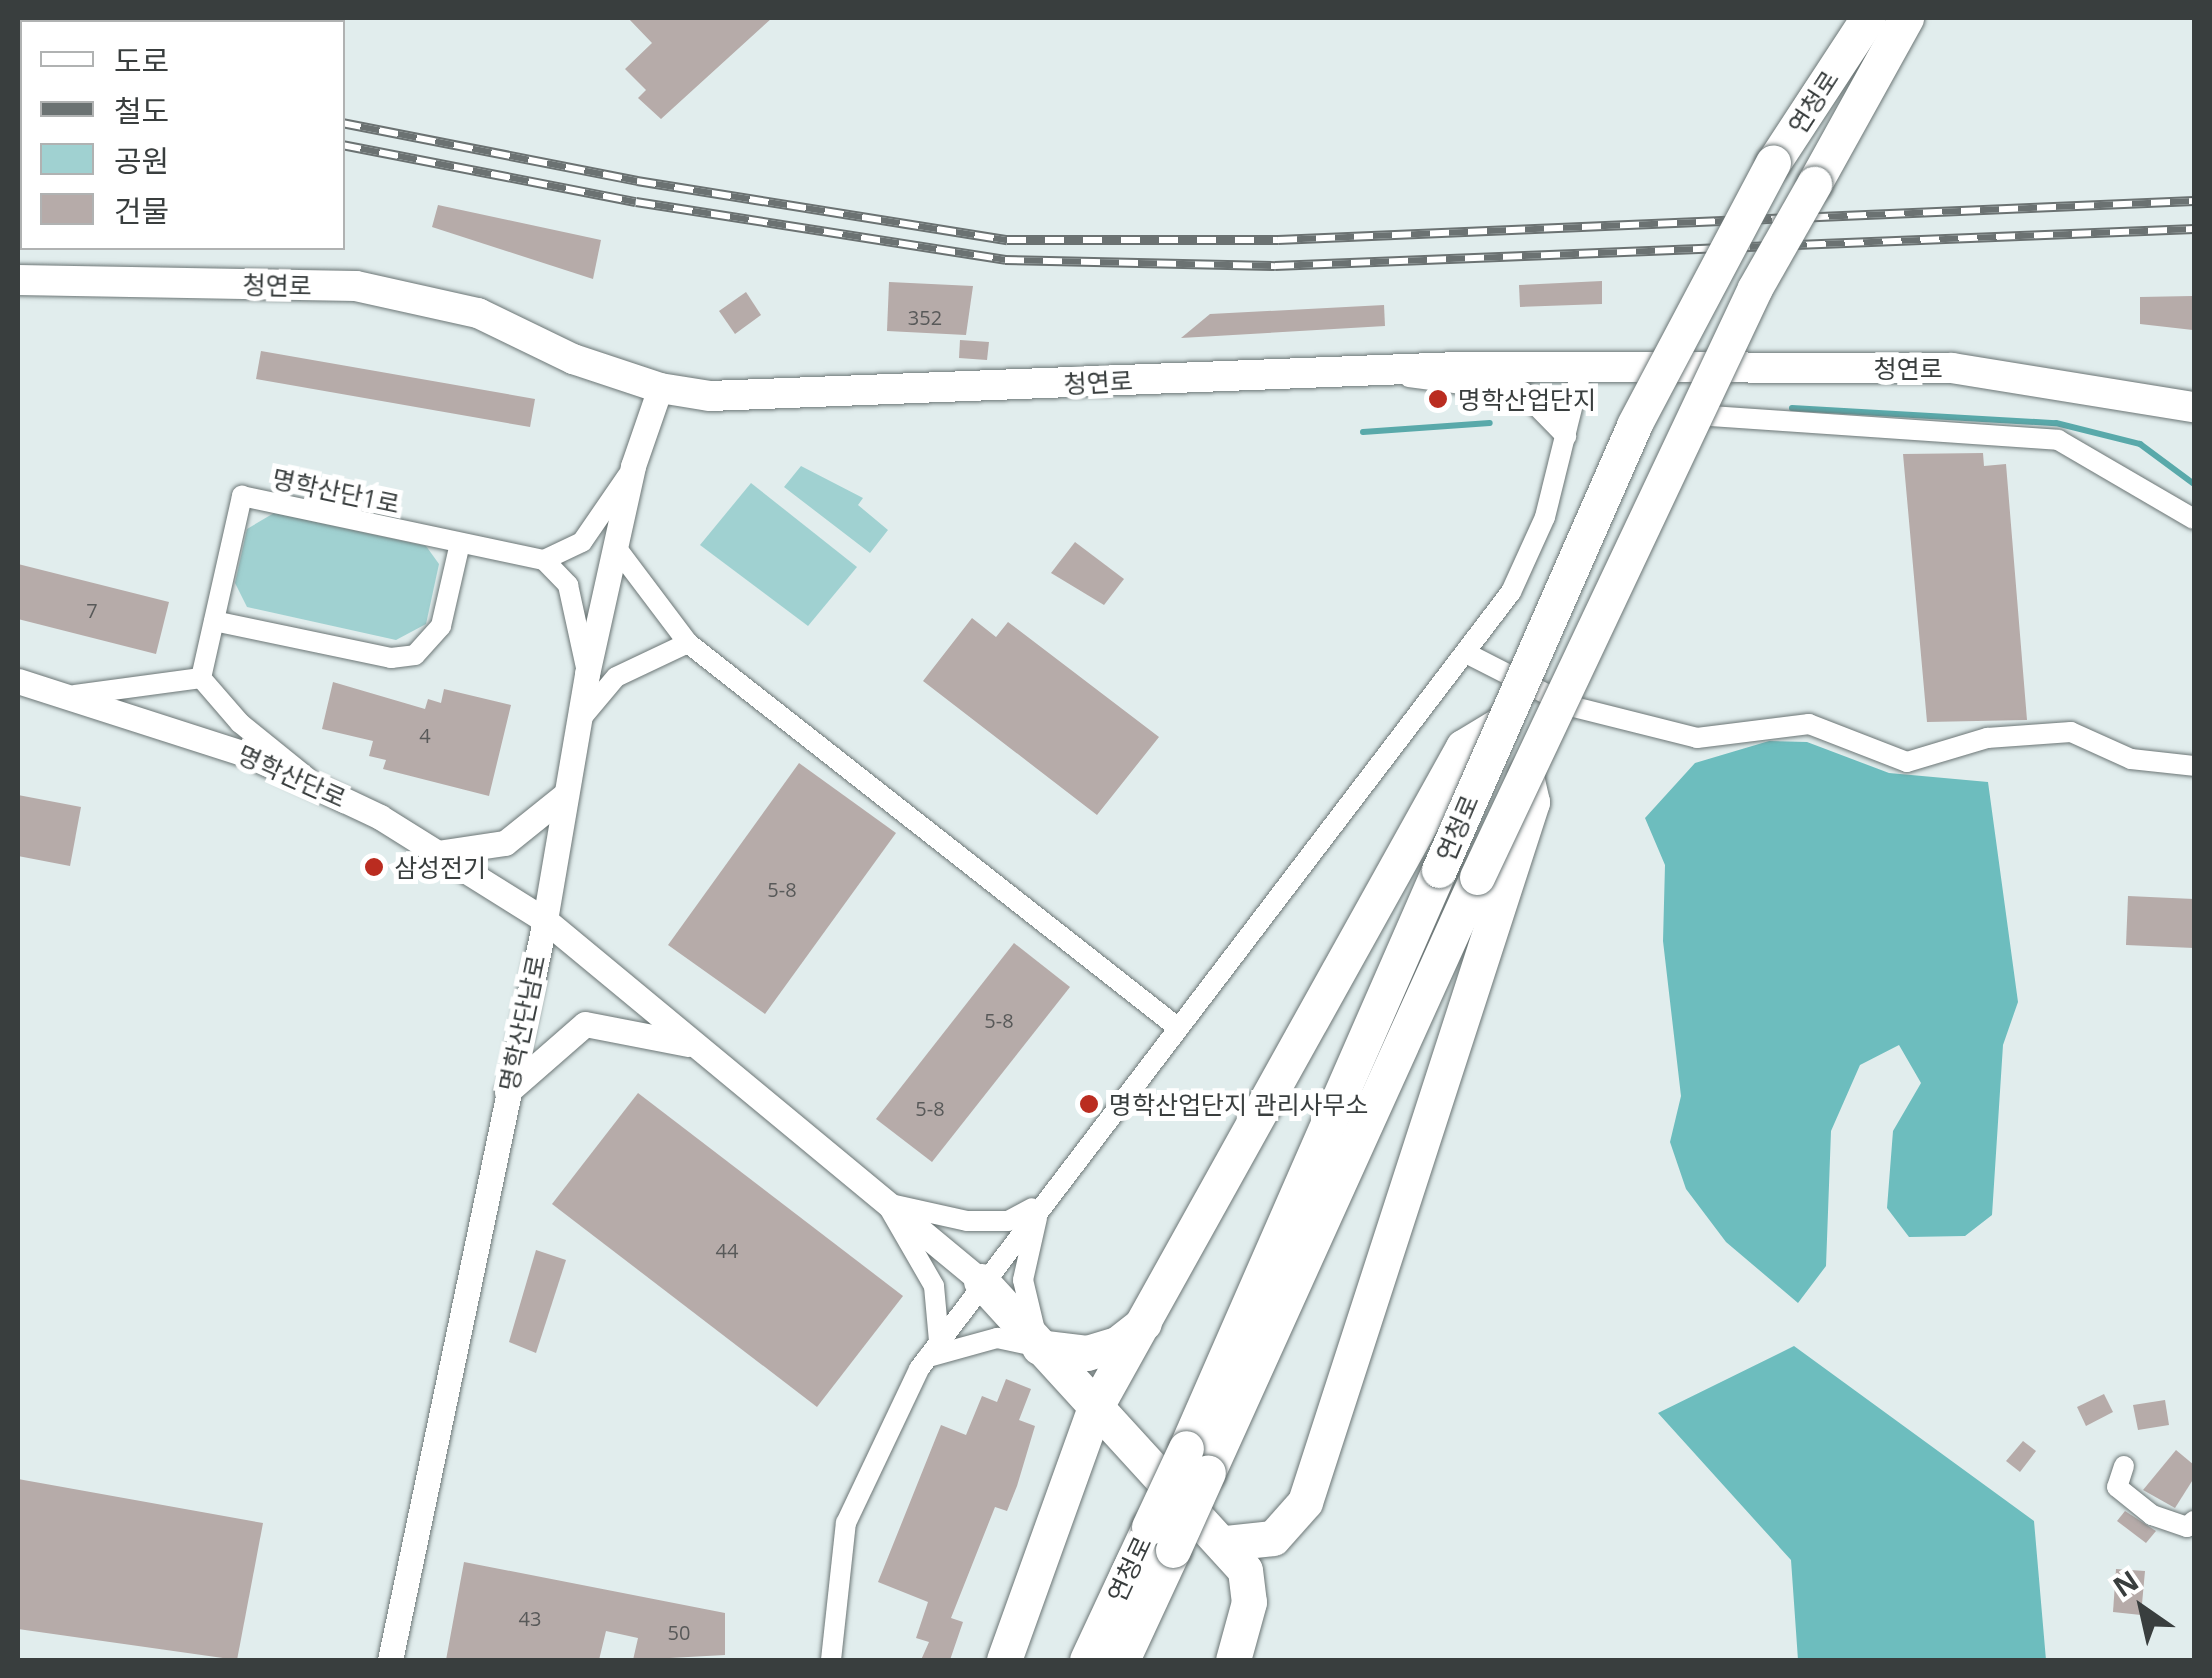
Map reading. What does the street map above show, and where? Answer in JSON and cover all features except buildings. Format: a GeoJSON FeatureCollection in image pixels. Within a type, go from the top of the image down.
{"type":"FeatureCollection","features":[{"type":"Feature","properties":{"kind":"highway","name":"연청로"},"geometry":{"type":"LineString","coordinates":[[1122,1660],[1161,1539],[1439,870],[1634,425],[1773,162],[1868,18]]}},
{"type":"Feature","properties":{"kind":"highway","name":"연청로"},"geometry":{"type":"LineString","coordinates":[[1197,1460],[1489,882],[1526,775],[1695,415],[1814,184],[1906,18]]}},
{"type":"Feature","properties":{"kind":"highway"},"geometry":{"type":"LineString","coordinates":[[1004,1660],[1070,1466],[1094,1410],[1463,747],[1501,724]]}},
{"type":"Feature","properties":{"kind":"highway"},"geometry":{"type":"LineString","coordinates":[[1226,1543],[1273,1538],[1305,1502],[1489,882]]}},
{"type":"Feature","properties":{"kind":"highway"},"geometry":{"type":"LineString","coordinates":[[981,1281],[1094,1410],[1226,1543],[1245,1570],[1249,1602],[1233,1660]]}},
{"type":"Feature","properties":{"kind":"highway"},"geometry":{"type":"LineString","coordinates":[[1039,1347],[1086,1353],[1118,1344],[1146,1320]]}},
{"type":"Feature","properties":{"kind":"highway"},"geometry":{"type":"LineString","coordinates":[[1039,1347],[1066,1395],[1070,1466]]}},
{"type":"Feature","properties":{"kind":"highway","name":"연청로"},"geometry":{"type":"LineString","coordinates":[[1087,1660],[1161,1539]]}},
{"type":"Feature","properties":{"kind":"main road","name":"청연로"},"geometry":{"type":"LineString","coordinates":[[18,280],[356,286],[421,297],[660,388],[825,397],[1378,370],[1952,368],[2194,408]]}},
{"type":"Feature","properties":{"kind":"street"},"geometry":{"type":"LineString","coordinates":[[831,1660],[846,1523],[933,1349],[981,1281],[1511,592],[1545,517],[1582,367]]}},
{"type":"Feature","properties":{"kind":"street"},"geometry":{"type":"LineString","coordinates":[[1378,370],[1523,392],[1566,436]]}},
{"type":"Feature","properties":{"kind":"street","name":"명학산단남로"},"geometry":{"type":"LineString","coordinates":[[390,1660],[544,920],[587,674],[634,466],[660,388]]}},
{"type":"Feature","properties":{"kind":"street"},"geometry":{"type":"LineString","coordinates":[[1695,415],[2058,440],[2194,519]]}},
{"type":"Feature","properties":{"kind":"street"},"geometry":{"type":"LineString","coordinates":[[587,674],[568,586],[544,560],[582,542],[634,466]]}},
{"type":"Feature","properties":{"kind":"street","name":"명학산단1로"},"geometry":{"type":"LineString","coordinates":[[201,678],[242,496],[544,560]]}},
{"type":"Feature","properties":{"kind":"street"},"geometry":{"type":"LineString","coordinates":[[214,621],[392,658],[415,655],[441,626],[460,542]]}},
{"type":"Feature","properties":{"kind":"street"},"geometry":{"type":"LineString","coordinates":[[618,550],[688,643],[1176,1028]]}},
{"type":"Feature","properties":{"kind":"street"},"geometry":{"type":"LineString","coordinates":[[579,721],[616,677],[688,643]]}},
{"type":"Feature","properties":{"kind":"street"},"geometry":{"type":"LineString","coordinates":[[1466,653],[1570,706],[1696,738],[1809,724],[1908,762],[1987,738],[2071,732],[2131,759],[2194,766]]}},
{"type":"Feature","properties":{"kind":"street"},"geometry":{"type":"LineString","coordinates":[[68,696],[201,678],[240,723],[318,787]]}},
{"type":"Feature","properties":{"kind":"street","name":"명학산단로"},"geometry":{"type":"LineString","coordinates":[[18,681],[186,732],[318,787],[437,853],[544,920],[981,1281]]}},
{"type":"Feature","properties":{"kind":"street"},"geometry":{"type":"LineString","coordinates":[[437,853],[505,844],[566,794]]}},
{"type":"Feature","properties":{"kind":"street"},"geometry":{"type":"LineString","coordinates":[[507,1092],[585,1024],[694,1046]]}},
{"type":"Feature","properties":{"kind":"street"},"geometry":{"type":"LineString","coordinates":[[886,1204],[1008,1221],[1042,1202]]}},
{"type":"Feature","properties":{"kind":"street"},"geometry":{"type":"LineString","coordinates":[[933,1349],[997,1338],[1039,1347],[1023,1280],[1042,1202]]}},
{"type":"Feature","properties":{"kind":"street"},"geometry":{"type":"LineString","coordinates":[[886,1204],[934,1286],[933,1349]]}},
{"type":"Feature","properties":{"kind":"street"},"geometry":{"type":"LineString","coordinates":[[2124,1466],[2117,1487],[2152,1515],[2186,1527],[2194,1521]]}},
{"type":"Feature","properties":{"kind":"green space"},"geometry":{"type":"Polygon","coordinates":[[[801,466],[863,498],[858,505],[888,530],[870,553],[784,487],[801,466]]]}},
{"type":"Feature","properties":{"kind":"green space"},"geometry":{"type":"Polygon","coordinates":[[[751,483],[857,567],[808,626],[700,545],[751,483]]]}},
{"type":"Feature","properties":{"kind":"green space"},"geometry":{"type":"Polygon","coordinates":[[[274,513],[426,546],[439,564],[426,624],[396,640],[247,607],[235,583],[247,529],[274,513]]]}},
{"type":"Feature","properties":{"kind":"shaded area"},"geometry":{"type":"Polygon","coordinates":[[[1769,741],[1807,742],[1889,773],[1988,782],[2018,1002],[2003,1045],[1992,1215],[1965,1236],[1909,1237],[1887,1208],[1893,1131],[1921,1083],[1899,1045],[1860,1065],[1831,1131],[1826,1266],[1798,1303],[1726,1242],[1686,1189],[1670,1142],[1681,1096],[1663,941],[1665,865],[1645,818],[1695,763],[1769,741]]]}},
{"type":"Feature","properties":{"kind":"shaded area"},"geometry":{"type":"Polygon","coordinates":[[[1794,1346],[2034,1521],[2046,1660],[1798,1660],[1791,1560],[1658,1413],[1794,1346]]]}},
{"type":"Feature","properties":{"kind":"waterway"},"geometry":{"type":"LineString","coordinates":[[1792,408],[2056,423],[2140,444],[2194,484]]}},
{"type":"Feature","properties":{"kind":"waterway"},"geometry":{"type":"LineString","coordinates":[[1363,432],[1490,423]]}},
{"type":"Feature","properties":{"kind":"railway"},"geometry":{"type":"LineString","coordinates":[[345,124],[637,181],[1007,240],[1278,240],[2194,201]]}},
{"type":"Feature","properties":{"kind":"railway"},"geometry":{"type":"LineString","coordinates":[[345,146],[636,202],[1005,260],[1275,266],[2194,229]]}},
{"type":"Feature","properties":{"kind":"place","name":"명학산업단지"},"geometry":{"type":"Point","coordinates":[1438,399]}},
{"type":"Feature","properties":{"kind":"place","name":"삼성전기"},"geometry":{"type":"Point","coordinates":[374,867]}},
{"type":"Feature","properties":{"kind":"place","name":"명학산업단지 관리사무소"},"geometry":{"type":"Point","coordinates":[1089,1104]}}]}
